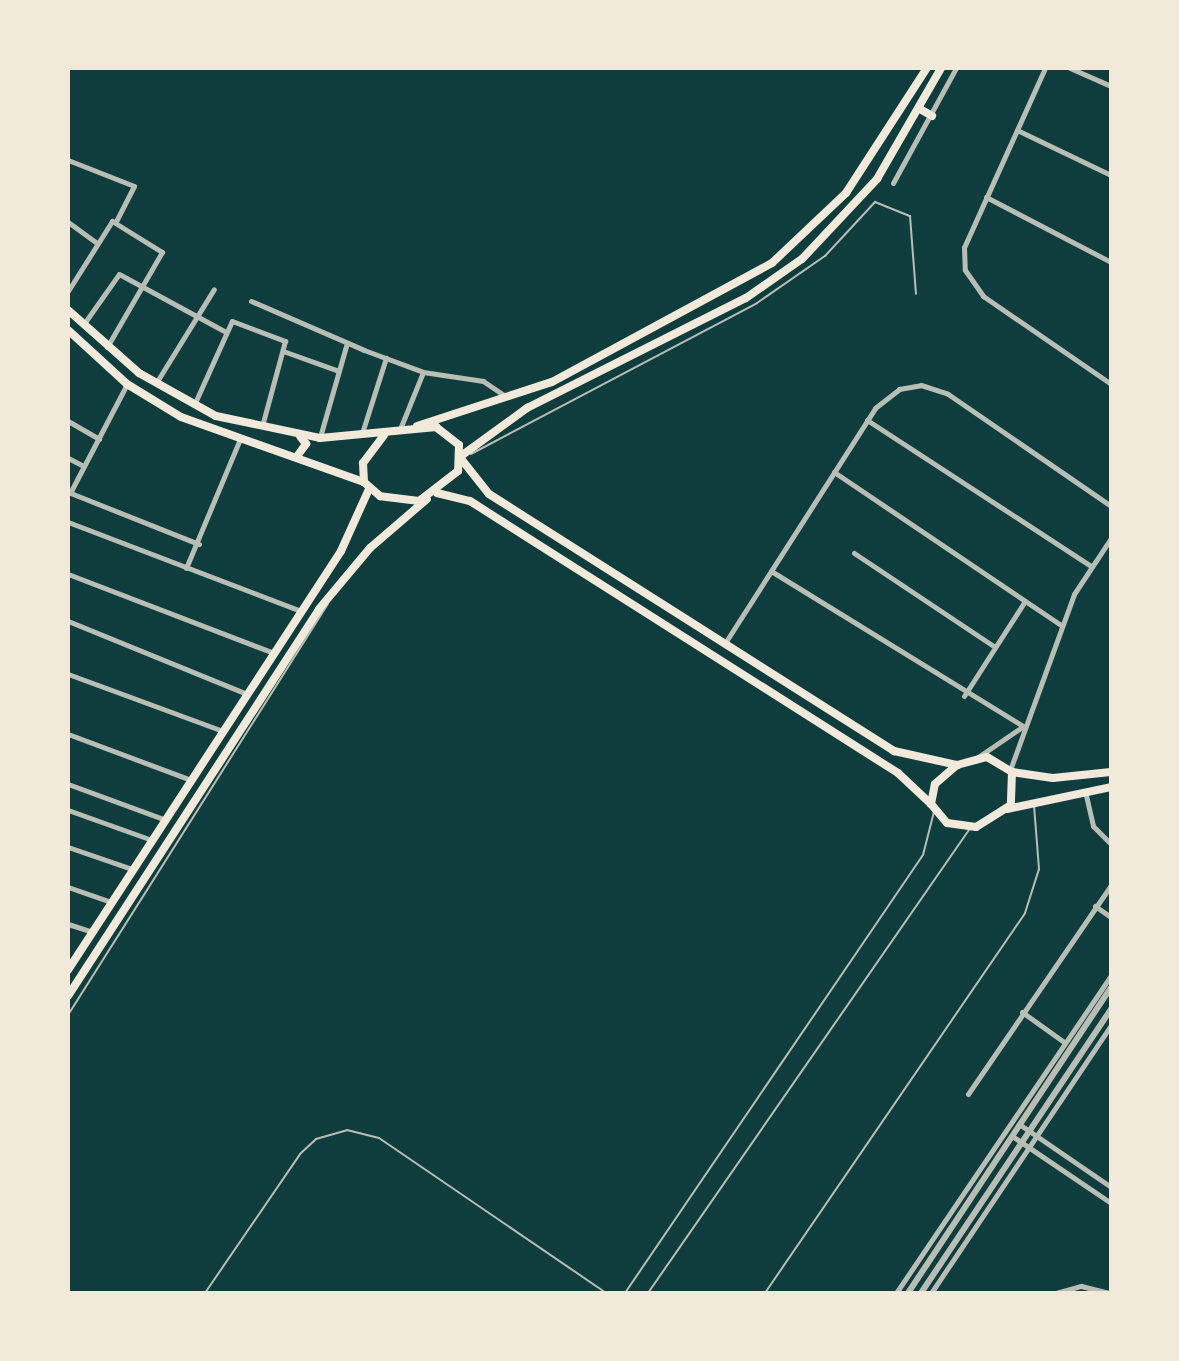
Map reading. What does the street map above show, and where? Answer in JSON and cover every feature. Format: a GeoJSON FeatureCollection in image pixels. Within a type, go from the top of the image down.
{"type":"FeatureCollection","features":[{"type":"Feature","properties":{"kind":"main road"},"geometry":{"type":"LineString","coordinates":[[68,310],[107,348],[156,384],[194,406],[261,429],[320,438],[360,438],[417,426],[509,399],[735,287],[790,250],[858,178],[927,68]]}},
{"type":"Feature","properties":{"kind":"main road"},"geometry":{"type":"LineString","coordinates":[[68,996],[331,593],[357,562],[433,495],[461,458],[510,419],[746,298],[802,259],[863,197],[920,109],[941,68]]}},
{"type":"Feature","properties":{"kind":"main road"},"geometry":{"type":"LineString","coordinates":[[920,109],[932,116]]}},
{"type":"Feature","properties":{"kind":"main road"},"geometry":{"type":"LineString","coordinates":[[68,330],[127,384],[239,441],[298,455],[406,502],[433,495],[470,501],[898,773],[947,823],[970,828],[1033,799],[1111,787]]}},
{"type":"Feature","properties":{"kind":"main road"},"geometry":{"type":"LineString","coordinates":[[579,382],[585,393]]}},
{"type":"Feature","properties":{"kind":"main road"},"geometry":{"type":"LineString","coordinates":[[417,426],[447,432],[461,458],[489,494],[894,751],[957,765]]}},
{"type":"Feature","properties":{"kind":"main road"},"geometry":{"type":"LineString","coordinates":[[68,970],[71,959],[112,903],[341,551],[366,485],[367,452],[384,435]]}},
{"type":"Feature","properties":{"kind":"main road"},"geometry":{"type":"LineString","coordinates":[[298,455],[306,444],[300,436]]}},
{"type":"Feature","properties":{"kind":"main road"},"geometry":{"type":"LineString","coordinates":[[341,551],[357,562]]}},
{"type":"Feature","properties":{"kind":"main road"},"geometry":{"type":"LineString","coordinates":[[933,807],[938,780],[957,765],[976,758],[1011,771],[1053,778],[1111,772]]}},
{"type":"Feature","properties":{"kind":"main road"},"geometry":{"type":"LineString","coordinates":[[1007,809],[1016,789],[1011,771]]}},
{"type":"Feature","properties":{"kind":"main road"},"geometry":{"type":"LineString","coordinates":[[90,936],[101,945]]}},
{"type":"Feature","properties":{"kind":"street"},"geometry":{"type":"LineString","coordinates":[[893,183],[956,68]]}},
{"type":"Feature","properties":{"kind":"street"},"geometry":{"type":"LineString","coordinates":[[1045,68],[964,247],[972,284],[1111,384]]}},
{"type":"Feature","properties":{"kind":"street"},"geometry":{"type":"LineString","coordinates":[[1070,68],[1111,86]]}},
{"type":"Feature","properties":{"kind":"street"},"geometry":{"type":"LineString","coordinates":[[1017,130],[1111,175]]}},
{"type":"Feature","properties":{"kind":"street"},"geometry":{"type":"LineString","coordinates":[[68,160],[134,186],[116,221],[97,243],[68,291]]}},
{"type":"Feature","properties":{"kind":"street"},"geometry":{"type":"LineString","coordinates":[[986,197],[1111,262]]}},
{"type":"Feature","properties":{"kind":"street"},"geometry":{"type":"LineString","coordinates":[[107,348],[145,289],[162,252],[116,221]]}},
{"type":"Feature","properties":{"kind":"street"},"geometry":{"type":"LineString","coordinates":[[68,222],[97,243]]}},
{"type":"Feature","properties":{"kind":"street"},"geometry":{"type":"LineString","coordinates":[[83,325],[119,274],[224,331]]}},
{"type":"Feature","properties":{"kind":"street"},"geometry":{"type":"LineString","coordinates":[[156,384],[214,289]]}},
{"type":"Feature","properties":{"kind":"street"},"geometry":{"type":"LineString","coordinates":[[251,301],[423,372],[483,381],[509,399]]}},
{"type":"Feature","properties":{"kind":"street"},"geometry":{"type":"LineString","coordinates":[[194,406],[224,331],[232,321],[284,340],[261,429]]}},
{"type":"Feature","properties":{"kind":"street"},"geometry":{"type":"LineString","coordinates":[[320,438],[347,343]]}},
{"type":"Feature","properties":{"kind":"street"},"geometry":{"type":"LineString","coordinates":[[283,351],[339,371]]}},
{"type":"Feature","properties":{"kind":"street"},"geometry":{"type":"LineString","coordinates":[[360,438],[386,358]]}},
{"type":"Feature","properties":{"kind":"street"},"geometry":{"type":"LineString","coordinates":[[400,429],[423,372]]}},
{"type":"Feature","properties":{"kind":"street"},"geometry":{"type":"LineString","coordinates":[[127,384],[69,493],[199,544]]}},
{"type":"Feature","properties":{"kind":"street"},"geometry":{"type":"LineString","coordinates":[[725,643],[867,420],[899,389],[935,388],[1111,506]]}},
{"type":"Feature","properties":{"kind":"street"},"geometry":{"type":"LineString","coordinates":[[867,420],[1091,566]]}},
{"type":"Feature","properties":{"kind":"street"},"geometry":{"type":"LineString","coordinates":[[68,421],[99,439]]}},
{"type":"Feature","properties":{"kind":"street"},"geometry":{"type":"LineString","coordinates":[[186,568],[199,544],[239,441]]}},
{"type":"Feature","properties":{"kind":"street"},"geometry":{"type":"LineString","coordinates":[[68,458],[84,466]]}},
{"type":"Feature","properties":{"kind":"street"},"geometry":{"type":"LineString","coordinates":[[834,472],[1062,626]]}},
{"type":"Feature","properties":{"kind":"street"},"geometry":{"type":"LineString","coordinates":[[68,522],[301,611]]}},
{"type":"Feature","properties":{"kind":"street"},"geometry":{"type":"LineString","coordinates":[[1011,771],[1023,726],[1062,626],[1091,566],[1111,538]]}},
{"type":"Feature","properties":{"kind":"street"},"geometry":{"type":"LineString","coordinates":[[854,553],[995,647]]}},
{"type":"Feature","properties":{"kind":"street"},"geometry":{"type":"LineString","coordinates":[[771,571],[964,696],[1023,726]]}},
{"type":"Feature","properties":{"kind":"street"},"geometry":{"type":"LineString","coordinates":[[68,574],[274,653]]}},
{"type":"Feature","properties":{"kind":"street"},"geometry":{"type":"LineString","coordinates":[[964,696],[1025,601]]}},
{"type":"Feature","properties":{"kind":"street"},"geometry":{"type":"LineString","coordinates":[[68,621],[247,694]]}},
{"type":"Feature","properties":{"kind":"street"},"geometry":{"type":"LineString","coordinates":[[68,674],[223,731]]}},
{"type":"Feature","properties":{"kind":"street"},"geometry":{"type":"LineString","coordinates":[[976,758],[1023,726]]}},
{"type":"Feature","properties":{"kind":"street"},"geometry":{"type":"LineString","coordinates":[[68,734],[191,780]]}},
{"type":"Feature","properties":{"kind":"street"},"geometry":{"type":"LineString","coordinates":[[68,784],[166,820]]}},
{"type":"Feature","properties":{"kind":"street"},"geometry":{"type":"LineString","coordinates":[[1085,790],[1093,826],[1111,844]]}},
{"type":"Feature","properties":{"kind":"street"},"geometry":{"type":"LineString","coordinates":[[68,810],[152,840]]}},
{"type":"Feature","properties":{"kind":"street"},"geometry":{"type":"LineString","coordinates":[[68,847],[133,870]]}},
{"type":"Feature","properties":{"kind":"street"},"geometry":{"type":"LineString","coordinates":[[968,1094],[1111,885]]}},
{"type":"Feature","properties":{"kind":"street"},"geometry":{"type":"LineString","coordinates":[[68,887],[112,903]]}},
{"type":"Feature","properties":{"kind":"street"},"geometry":{"type":"LineString","coordinates":[[1095,906],[1111,917]]}},
{"type":"Feature","properties":{"kind":"street"},"geometry":{"type":"LineString","coordinates":[[68,924],[90,936]]}},
{"type":"Feature","properties":{"kind":"street"},"geometry":{"type":"LineString","coordinates":[[896,1293],[997,1138],[1111,975]]}},
{"type":"Feature","properties":{"kind":"street"},"geometry":{"type":"LineString","coordinates":[[908,1293],[1111,988]]}},
{"type":"Feature","properties":{"kind":"street"},"geometry":{"type":"LineString","coordinates":[[921,1293],[1111,1009]]}},
{"type":"Feature","properties":{"kind":"street"},"geometry":{"type":"LineString","coordinates":[[1022,1012],[1064,1042]]}},
{"type":"Feature","properties":{"kind":"street"},"geometry":{"type":"LineString","coordinates":[[931,1293],[1111,1025]]}},
{"type":"Feature","properties":{"kind":"street"},"geometry":{"type":"LineString","coordinates":[[1019,1124],[1111,1187]]}},
{"type":"Feature","properties":{"kind":"street"},"geometry":{"type":"LineString","coordinates":[[1011,1136],[1111,1203]]}},
{"type":"Feature","properties":{"kind":"street"},"geometry":{"type":"LineString","coordinates":[[997,1138],[1006,1143]]}},
{"type":"Feature","properties":{"kind":"street"},"geometry":{"type":"LineString","coordinates":[[1056,1293],[1081,1286],[1109,1293]]}},
{"type":"Feature","properties":{"kind":"lane"},"geometry":{"type":"LineString","coordinates":[[461,458],[799,276],[878,201],[910,216],[916,294]]}},
{"type":"Feature","properties":{"kind":"lane"},"geometry":{"type":"LineString","coordinates":[[68,1015],[318,628],[331,593]]}},
{"type":"Feature","properties":{"kind":"lane"},"geometry":{"type":"LineString","coordinates":[[765,1293],[1025,913],[1039,869],[1033,799]]}},
{"type":"Feature","properties":{"kind":"lane"},"geometry":{"type":"LineString","coordinates":[[625,1293],[923,855],[933,807]]}},
{"type":"Feature","properties":{"kind":"lane"},"geometry":{"type":"LineString","coordinates":[[648,1293],[970,828]]}},
{"type":"Feature","properties":{"kind":"lane"},"geometry":{"type":"LineString","coordinates":[[205,1293],[300,1154],[316,1139],[347,1130],[379,1138],[606,1293]]}}]}
